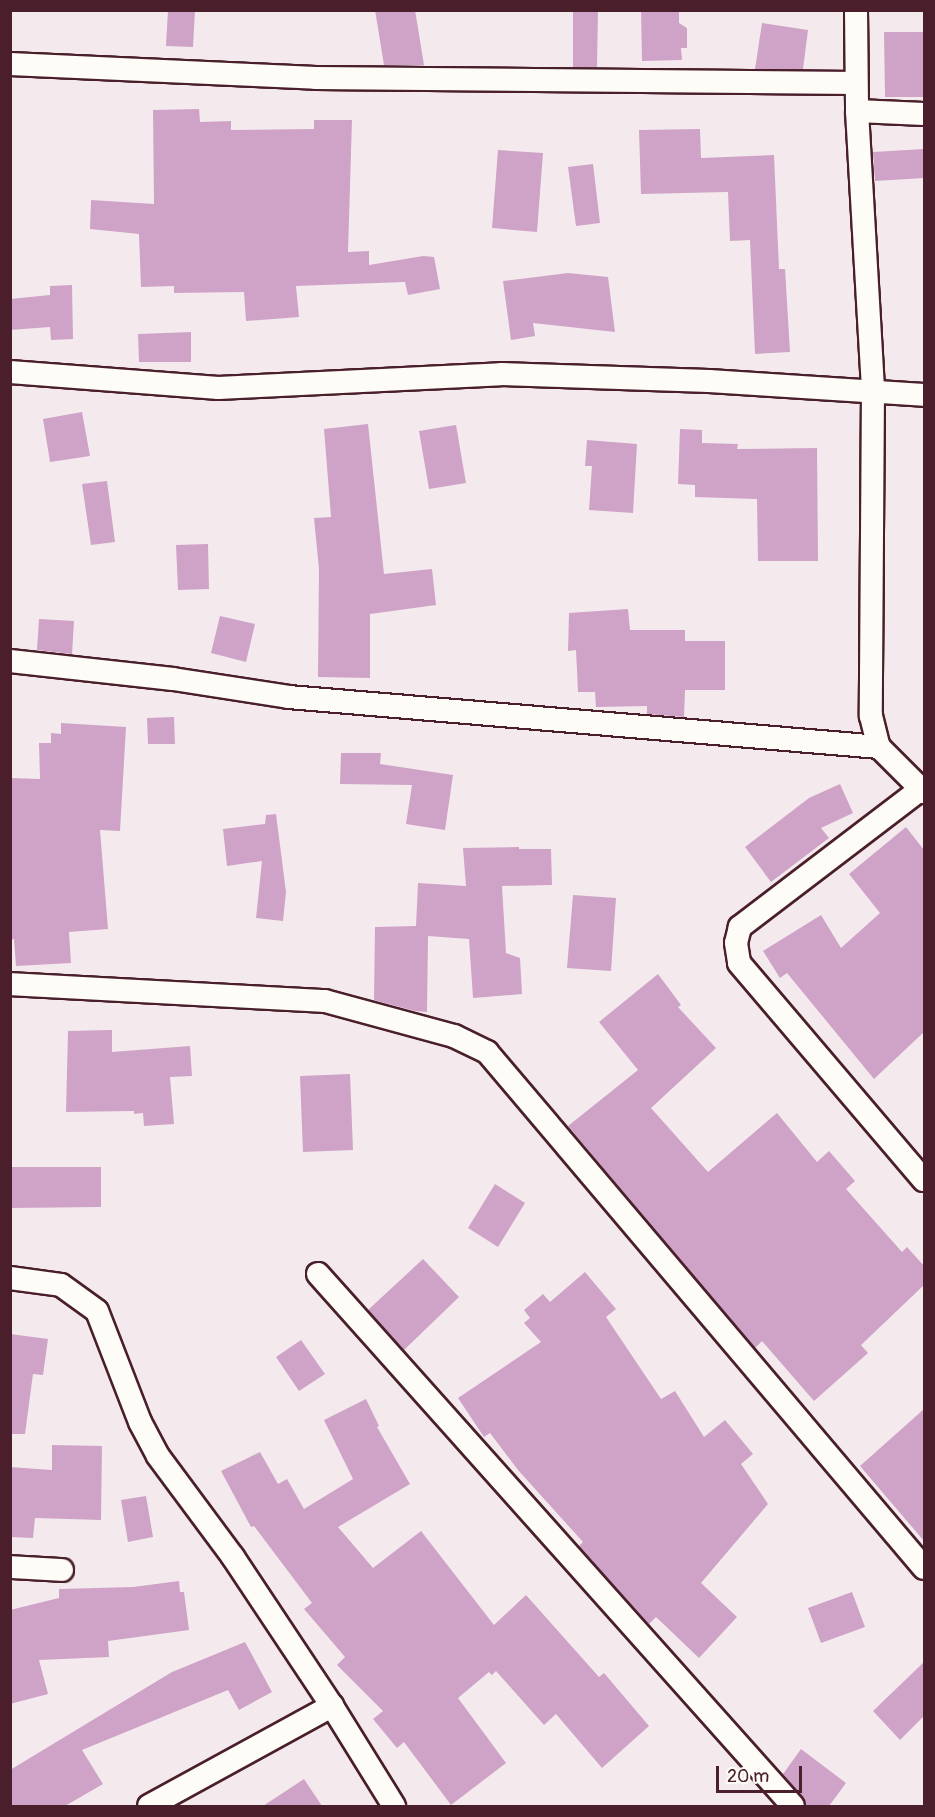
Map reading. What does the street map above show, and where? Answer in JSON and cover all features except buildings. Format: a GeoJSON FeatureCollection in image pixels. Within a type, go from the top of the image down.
{"type":"FeatureCollection","features":[{"type":"Feature","properties":{"kind":"street"},"geometry":{"type":"LineString","coordinates":[[856,10],[856,111],[873,390],[872,716],[879,747]]}},
{"type":"Feature","properties":{"kind":"street"},"geometry":{"type":"LineString","coordinates":[[10,64],[316,78],[856,83]]}},
{"type":"Feature","properties":{"kind":"street"},"geometry":{"type":"LineString","coordinates":[[856,111],[924,114]]}},
{"type":"Feature","properties":{"kind":"street"},"geometry":{"type":"LineString","coordinates":[[10,372],[218,388],[501,374],[709,381],[924,395]]}},
{"type":"Feature","properties":{"kind":"street"},"geometry":{"type":"LineString","coordinates":[[10,661],[173,679],[289,698],[879,747],[920,782],[740,927],[736,944],[739,963],[924,1180]]}},
{"type":"Feature","properties":{"kind":"street"},"geometry":{"type":"LineString","coordinates":[[10,984],[325,1001],[454,1036],[487,1052],[924,1568]]}},
{"type":"Feature","properties":{"kind":"street"},"geometry":{"type":"LineString","coordinates":[[318,1274],[793,1806]]}},
{"type":"Feature","properties":{"kind":"street"},"geometry":{"type":"LineString","coordinates":[[10,1278],[61,1286],[98,1311],[140,1422],[158,1456],[233,1557],[332,1706],[394,1806]]}},
{"type":"Feature","properties":{"kind":"street"},"geometry":{"type":"LineString","coordinates":[[10,1567],[62,1570]]}},
{"type":"Feature","properties":{"kind":"street"},"geometry":{"type":"LineString","coordinates":[[149,1806],[332,1706]]}}]}
